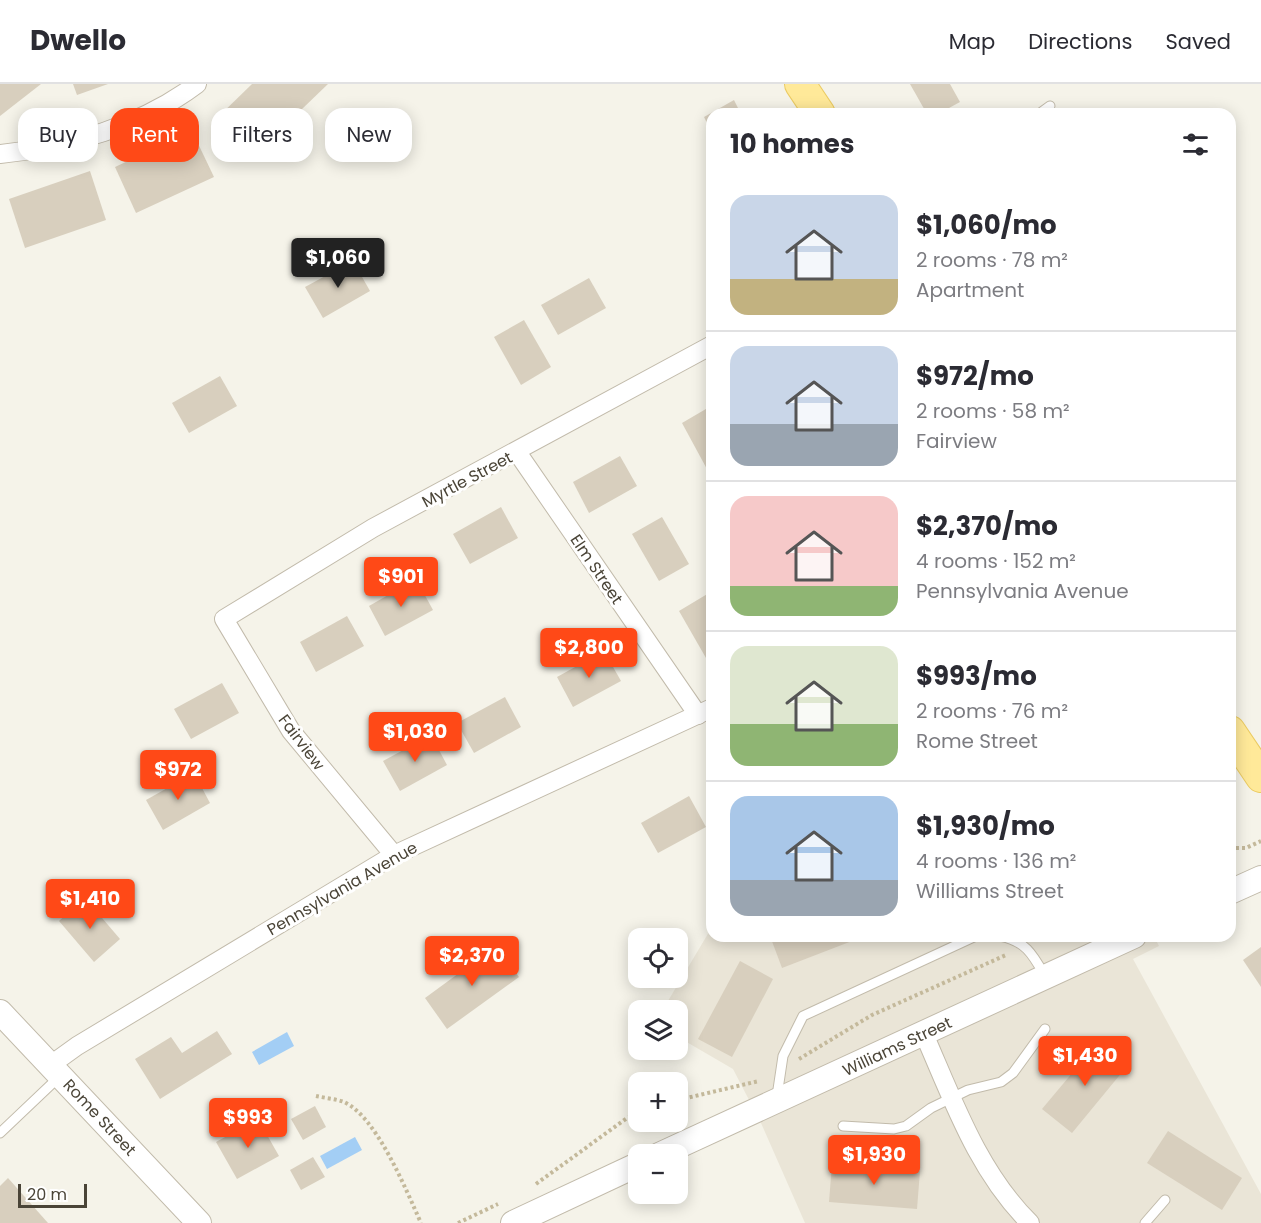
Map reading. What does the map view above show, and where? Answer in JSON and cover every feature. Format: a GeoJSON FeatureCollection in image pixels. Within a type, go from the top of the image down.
{"type":"FeatureCollection","features":[{"type":"Feature","properties":{"kind":"main road"},"geometry":{"type":"LineString","coordinates":[[800,84],[815,108]]}},
{"type":"Feature","properties":{"kind":"main road"},"geometry":{"type":"LineString","coordinates":[[1236,740],[1261,777]]}},
{"type":"Feature","properties":{"kind":"street"},"geometry":{"type":"LineString","coordinates":[[0,154],[36,151],[94,137],[177,99],[197,84]]}},
{"type":"Feature","properties":{"kind":"street","name":"Myrtle Street"},"geometry":{"type":"LineString","coordinates":[[224,618],[373,528],[706,348]]}},
{"type":"Feature","properties":{"kind":"street","name":"Elm Street"},"geometry":{"type":"LineString","coordinates":[[517,452],[705,712]]}},
{"type":"Feature","properties":{"kind":"street","name":"Fairview"},"geometry":{"type":"LineString","coordinates":[[224,618],[291,730],[394,855]]}},
{"type":"Feature","properties":{"kind":"street","name":"Pennsylvania Avenue"},"geometry":{"type":"LineString","coordinates":[[56,1070],[77,1046],[394,855],[705,712]]}},
{"type":"Feature","properties":{"kind":"street"},"geometry":{"type":"LineString","coordinates":[[1236,889],[1261,878]]}},
{"type":"Feature","properties":{"kind":"street","name":"Williams Street"},"geometry":{"type":"LineString","coordinates":[[683,1144],[1121,942]]}},
{"type":"Feature","properties":{"kind":"street","name":"Rome Street"},"geometry":{"type":"LineString","coordinates":[[0,1012],[199,1223]]}},
{"type":"Feature","properties":{"kind":"street"},"geometry":{"type":"LineString","coordinates":[[924,1034],[952,1098],[997,1185],[1030,1223]]}},
{"type":"Feature","properties":{"kind":"street"},"geometry":{"type":"LineString","coordinates":[[513,1223],[628,1169]]}},
{"type":"Feature","properties":{"kind":"lane"},"geometry":{"type":"LineString","coordinates":[[777,1100],[783,1056],[803,1016],[963,942]]}},
{"type":"Feature","properties":{"kind":"lane"},"geometry":{"type":"LineString","coordinates":[[1020,942],[1025,945],[1045,976]]}},
{"type":"Feature","properties":{"kind":"lane"},"geometry":{"type":"LineString","coordinates":[[843,1126],[894,1129],[906,1126],[968,1090],[1001,1082],[1013,1073],[1045,1029]]}},
{"type":"Feature","properties":{"kind":"lane"},"geometry":{"type":"LineString","coordinates":[[0,1132],[56,1070]]}},
{"type":"Feature","properties":{"kind":"lane"},"geometry":{"type":"LineString","coordinates":[[1145,1223],[1165,1200]]}},
{"type":"Feature","properties":{"kind":"path"},"geometry":{"type":"LineString","coordinates":[[1236,848],[1245,848],[1261,841]]}},
{"type":"Feature","properties":{"kind":"path"},"geometry":{"type":"LineString","coordinates":[[794,1062],[872,1015],[1014,951]]}},
{"type":"Feature","properties":{"kind":"path"},"geometry":{"type":"LineString","coordinates":[[688,1099],[764,1080]]}},
{"type":"Feature","properties":{"kind":"path"},"geometry":{"type":"LineString","coordinates":[[316,1096],[345,1102],[372,1127],[393,1162],[421,1223]]}},
{"type":"Feature","properties":{"kind":"path"},"geometry":{"type":"LineString","coordinates":[[527,1189],[568,1163],[628,1118]]}},
{"type":"Feature","properties":{"kind":"path"},"geometry":{"type":"LineString","coordinates":[[458,1223],[500,1203]]}},
{"type":"Feature","properties":{"kind":"shaded area"},"geometry":{"type":"Polygon","coordinates":[[[706,937],[706,942],[1157,942],[1159,946],[1133,959],[1261,1194],[1261,1223],[805,1223],[761,1123],[733,1069],[688,1043],[688,1000],[669,1000],[676,988],[688,988],[688,967],[706,937]]]}},
{"type":"Feature","properties":{"kind":"water"},"geometry":{"type":"Polygon","coordinates":[[[287,1032],[294,1046],[259,1065],[252,1052],[287,1032]]]}},
{"type":"Feature","properties":{"kind":"water"},"geometry":{"type":"Polygon","coordinates":[[[355,1137],[362,1150],[327,1169],[320,1156],[355,1137]]]}},
{"type":"Feature","properties":{"kind":"building"},"geometry":{"type":"Polygon","coordinates":[[[0,84],[41,84],[0,116],[0,84]]]}},
{"type":"Feature","properties":{"kind":"building"},"geometry":{"type":"Polygon","coordinates":[[[73,84],[108,84],[77,95],[73,84]]]}},
{"type":"Feature","properties":{"kind":"building"},"geometry":{"type":"Polygon","coordinates":[[[252,84],[328,84],[303,108],[227,108],[252,84]]]}},
{"type":"Feature","properties":{"kind":"building"},"geometry":{"type":"Polygon","coordinates":[[[910,84],[950,84],[960,102],[949,108],[924,108],[910,84]]]}},
{"type":"Feature","properties":{"kind":"building"},"geometry":{"type":"Polygon","coordinates":[[[734,100],[738,108],[720,108],[734,100]]]}},
{"type":"Feature","properties":{"kind":"building"},"geometry":{"type":"Polygon","coordinates":[[[199,146],[214,177],[136,213],[115,167],[126,162],[199,162],[199,146]]]}},
{"type":"Feature","properties":{"kind":"building"},"geometry":{"type":"Polygon","coordinates":[[[90,171],[106,220],[25,248],[9,199],[90,171]]]}},
{"type":"Feature","properties":{"kind":"building"},"geometry":{"type":"Polygon","coordinates":[[[353,261],[370,291],[323,318],[305,287],[353,261]]]}},
{"type":"Feature","properties":{"kind":"building"},"geometry":{"type":"Polygon","coordinates":[[[589,278],[606,308],[558,335],[541,305],[589,278]]]}},
{"type":"Feature","properties":{"kind":"building"},"geometry":{"type":"Polygon","coordinates":[[[524,320],[551,367],[521,385],[494,337],[524,320]]]}},
{"type":"Feature","properties":{"kind":"building"},"geometry":{"type":"Polygon","coordinates":[[[220,376],[237,406],[189,433],[172,403],[220,376]]]}},
{"type":"Feature","properties":{"kind":"building"},"geometry":{"type":"Polygon","coordinates":[[[706,409],[706,467],[682,423],[706,409]]]}},
{"type":"Feature","properties":{"kind":"building"},"geometry":{"type":"Polygon","coordinates":[[[620,456],[637,486],[589,513],[573,482],[620,456]]]}},
{"type":"Feature","properties":{"kind":"building"},"geometry":{"type":"Polygon","coordinates":[[[501,507],[518,538],[470,564],[453,534],[501,507]]]}},
{"type":"Feature","properties":{"kind":"building"},"geometry":{"type":"Polygon","coordinates":[[[662,517],[689,564],[659,581],[632,534],[662,517]]]}},
{"type":"Feature","properties":{"kind":"building"},"geometry":{"type":"Polygon","coordinates":[[[416,579],[433,610],[385,636],[369,606],[416,579]]]}},
{"type":"Feature","properties":{"kind":"building"},"geometry":{"type":"Polygon","coordinates":[[[706,595],[706,658],[679,611],[706,595]]]}},
{"type":"Feature","properties":{"kind":"building"},"geometry":{"type":"Polygon","coordinates":[[[347,616],[364,646],[316,672],[300,642],[347,616]]]}},
{"type":"Feature","properties":{"kind":"building"},"geometry":{"type":"Polygon","coordinates":[[[604,651],[621,681],[573,707],[557,677],[604,651]]]}},
{"type":"Feature","properties":{"kind":"building"},"geometry":{"type":"Polygon","coordinates":[[[222,683],[239,713],[191,739],[174,709],[222,683]]]}},
{"type":"Feature","properties":{"kind":"building"},"geometry":{"type":"Polygon","coordinates":[[[505,697],[521,727],[474,753],[457,723],[505,697]]]}},
{"type":"Feature","properties":{"kind":"building"},"geometry":{"type":"Polygon","coordinates":[[[431,735],[447,765],[400,791],[383,761],[431,735]]]}},
{"type":"Feature","properties":{"kind":"building"},"geometry":{"type":"Polygon","coordinates":[[[194,773],[210,803],[163,830],[146,800],[194,773]]]}},
{"type":"Feature","properties":{"kind":"building"},"geometry":{"type":"Polygon","coordinates":[[[689,796],[706,827],[658,853],[641,823],[689,796]]]}},
{"type":"Feature","properties":{"kind":"building"},"geometry":{"type":"Polygon","coordinates":[[[85,898],[120,939],[94,962],[59,921],[85,898]]]}},
{"type":"Feature","properties":{"kind":"building"},"geometry":{"type":"Polygon","coordinates":[[[772,942],[849,942],[782,968],[772,942]]]}},
{"type":"Feature","properties":{"kind":"building"},"geometry":{"type":"Polygon","coordinates":[[[496,946],[519,977],[447,1029],[425,998],[496,946]]]}},
{"type":"Feature","properties":{"kind":"building"},"geometry":{"type":"Polygon","coordinates":[[[1261,947],[1261,987],[1243,960],[1261,947]]]}},
{"type":"Feature","properties":{"kind":"building"},"geometry":{"type":"Polygon","coordinates":[[[740,961],[773,979],[732,1057],[698,1039],[740,961]]]}},
{"type":"Feature","properties":{"kind":"building"},"geometry":{"type":"Polygon","coordinates":[[[217,1031],[232,1054],[160,1099],[135,1059],[171,1037],[182,1053],[217,1031]]]}},
{"type":"Feature","properties":{"kind":"building"},"geometry":{"type":"Polygon","coordinates":[[[1099,1041],[1128,1065],[1072,1133],[1042,1109],[1099,1041]]]}},
{"type":"Feature","properties":{"kind":"building"},"geometry":{"type":"Polygon","coordinates":[[[315,1106],[326,1127],[303,1140],[291,1119],[315,1106]]]}},
{"type":"Feature","properties":{"kind":"building"},"geometry":{"type":"Polygon","coordinates":[[[258,1119],[279,1156],[237,1179],[216,1142],[258,1119]]]}},
{"type":"Feature","properties":{"kind":"building"},"geometry":{"type":"Polygon","coordinates":[[[1168,1131],[1242,1178],[1222,1210],[1147,1163],[1168,1131]]]}},
{"type":"Feature","properties":{"kind":"building"},"geometry":{"type":"Polygon","coordinates":[[[313,1157],[325,1177],[301,1190],[290,1170],[313,1157]]]}},
{"type":"Feature","properties":{"kind":"building"},"geometry":{"type":"Polygon","coordinates":[[[832,1164],[920,1171],[917,1209],[829,1202],[832,1164]]]}},
{"type":"Feature","properties":{"kind":"building"},"geometry":{"type":"Polygon","coordinates":[[[8,1178],[48,1223],[0,1223],[0,1186],[8,1178]]]}}]}
